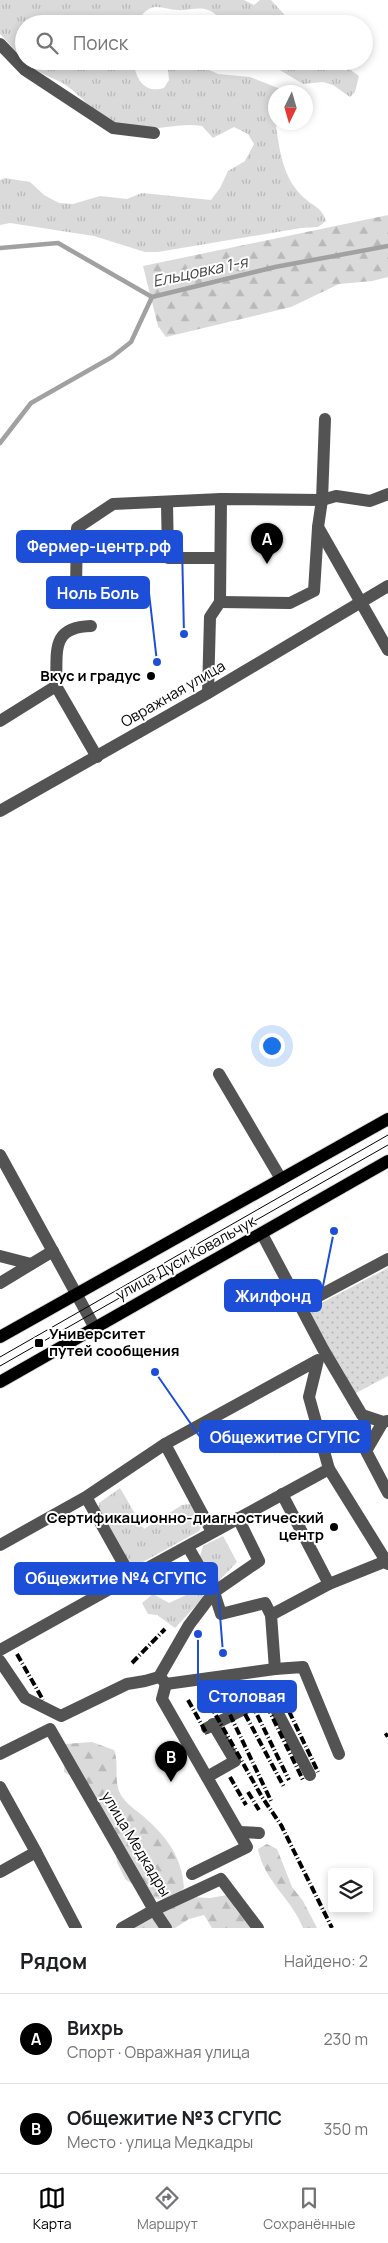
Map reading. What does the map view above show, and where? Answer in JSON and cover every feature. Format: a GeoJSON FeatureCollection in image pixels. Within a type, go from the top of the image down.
{"type":"FeatureCollection","features":[{"type":"Feature","properties":{"kind":"main road","name":"улица Дуси Ковальчук"},"geometry":{"type":"LineString","coordinates":[[0,1337],[388,1119]]}},
{"type":"Feature","properties":{"kind":"main road","name":"улица Дуси Ковальчук"},"geometry":{"type":"LineString","coordinates":[[0,1382],[388,1161]]}},
{"type":"Feature","properties":{"kind":"street"},"geometry":{"type":"LineString","coordinates":[[1,48],[15,61]]}},
{"type":"Feature","properties":{"kind":"street"},"geometry":{"type":"LineString","coordinates":[[25,70],[113,128],[154,132]]}},
{"type":"Feature","properties":{"kind":"street"},"geometry":{"type":"LineString","coordinates":[[220,602],[290,602],[314,592],[318,527],[322,500],[325,419]]}},
{"type":"Feature","properties":{"kind":"street"},"geometry":{"type":"LineString","coordinates":[[91,596],[76,590],[77,528],[113,504],[221,500],[322,500],[336,496],[370,501],[388,494]]}},
{"type":"Feature","properties":{"kind":"street"},"geometry":{"type":"LineString","coordinates":[[208,693],[210,617],[220,602],[221,500]]}},
{"type":"Feature","properties":{"kind":"street"},"geometry":{"type":"LineString","coordinates":[[167,503],[168,558],[220,558]]}},
{"type":"Feature","properties":{"kind":"street"},"geometry":{"type":"LineString","coordinates":[[318,527],[388,650]]}},
{"type":"Feature","properties":{"kind":"street","name":"Овражная улица"},"geometry":{"type":"LineString","coordinates":[[0,810],[208,693],[388,586]]}},
{"type":"Feature","properties":{"kind":"street"},"geometry":{"type":"LineString","coordinates":[[92,626],[77,626],[64,632],[58,643],[56,686],[97,757]]}},
{"type":"Feature","properties":{"kind":"street"},"geometry":{"type":"LineString","coordinates":[[0,721],[56,686]]}},
{"type":"Feature","properties":{"kind":"street"},"geometry":{"type":"LineString","coordinates":[[219,1074],[281,1179]]}},
{"type":"Feature","properties":{"kind":"street"},"geometry":{"type":"LineString","coordinates":[[0,1154],[95,1328]]}},
{"type":"Feature","properties":{"kind":"street"},"geometry":{"type":"LineString","coordinates":[[262,1234],[300,1306],[362,1415],[386,1422],[366,1451],[388,1493]]}},
{"type":"Feature","properties":{"kind":"street"},"geometry":{"type":"LineString","coordinates":[[0,1283],[53,1251]]}},
{"type":"Feature","properties":{"kind":"street"},"geometry":{"type":"LineString","coordinates":[[0,1256],[31,1264]]}},
{"type":"Feature","properties":{"kind":"street"},"geometry":{"type":"LineString","coordinates":[[300,1306],[388,1258]]}},
{"type":"Feature","properties":{"kind":"street"},"geometry":{"type":"LineString","coordinates":[[0,1545],[86,1497],[165,1444],[318,1360],[309,1397],[329,1469],[387,1563],[329,1584],[272,1615]]}},
{"type":"Feature","properties":{"kind":"street"},"geometry":{"type":"LineString","coordinates":[[165,1444],[212,1532]]}},
{"type":"Feature","properties":{"kind":"street"},"geometry":{"type":"LineString","coordinates":[[0,1650],[329,1469]]}},
{"type":"Feature","properties":{"kind":"street"},"geometry":{"type":"LineString","coordinates":[[282,1494],[329,1584]]}},
{"type":"Feature","properties":{"kind":"street"},"geometry":{"type":"LineString","coordinates":[[86,1497],[130,1577]]}},
{"type":"Feature","properties":{"kind":"street"},"geometry":{"type":"LineString","coordinates":[[192,1874],[247,1847],[162,1699],[163,1680],[189,1624],[214,1592],[259,1561],[238,1518]]}},
{"type":"Feature","properties":{"kind":"street"},"geometry":{"type":"LineString","coordinates":[[188,1547],[214,1592],[221,1614],[265,1603],[272,1615],[275,1668]]}},
{"type":"Feature","properties":{"kind":"street"},"geometry":{"type":"LineString","coordinates":[[0,1661],[25,1698],[61,1716],[127,1684],[275,1668],[303,1667],[339,1754]]}},
{"type":"Feature","properties":{"kind":"street"},"geometry":{"type":"LineString","coordinates":[[207,1778],[235,1761],[210,1726],[252,1705],[270,1700],[310,1775]]}},
{"type":"Feature","properties":{"kind":"street","name":"улица Медкадры"},"geometry":{"type":"LineString","coordinates":[[0,1754],[50,1729],[154,1910],[221,1879],[258,1928]]}},
{"type":"Feature","properties":{"kind":"street"},"geometry":{"type":"LineString","coordinates":[[0,1787],[76,1928]]}},
{"type":"Feature","properties":{"kind":"street"},"geometry":{"type":"LineString","coordinates":[[239,1832],[259,1833]]}},
{"type":"Feature","properties":{"kind":"street"},"geometry":{"type":"LineString","coordinates":[[0,1872],[36,1852]]}},
{"type":"Feature","properties":{"kind":"street"},"geometry":{"type":"LineString","coordinates":[[122,1928],[154,1910],[166,1928]]}},
{"type":"Feature","properties":{"kind":"green space"},"geometry":{"type":"Polygon","coordinates":[[[0,0],[244,0],[254,5],[260,0],[271,0],[285,15],[216,15],[204,9],[177,10],[155,7],[149,9],[143,15],[15,15],[15,50],[0,34],[0,0]]]}},
{"type":"Feature","properties":{"kind":"green space"},"geometry":{"type":"Polygon","coordinates":[[[36,70],[135,70],[142,84],[151,89],[164,88],[169,80],[168,70],[209,70],[218,74],[250,77],[270,85],[268,85],[268,130],[276,130],[283,164],[290,181],[302,196],[322,213],[326,221],[318,227],[301,228],[158,252],[145,252],[94,236],[10,223],[0,225],[0,180],[5,178],[30,182],[44,195],[59,203],[73,204],[100,196],[127,199],[142,193],[211,200],[220,188],[228,171],[245,161],[254,144],[248,134],[234,127],[213,138],[202,126],[184,125],[139,130],[120,127],[102,117],[64,84],[36,70]]]}},
{"type":"Feature","properties":{"kind":"green space"},"geometry":{"type":"Polygon","coordinates":[[[280,70],[351,70],[359,76],[355,92],[350,97],[333,85],[323,82],[303,84],[280,70]]]}},
{"type":"Feature","properties":{"kind":"green space"},"geometry":{"type":"Polygon","coordinates":[[[388,215],[388,277],[372,281],[339,284],[291,307],[166,337],[158,326],[143,266],[388,215]]]}},
{"type":"Feature","properties":{"kind":"green space"},"geometry":{"type":"Polygon","coordinates":[[[388,1268],[388,1376],[354,1394],[308,1310],[388,1268]]]}},
{"type":"Feature","properties":{"kind":"green space"},"geometry":{"type":"Polygon","coordinates":[[[120,1488],[144,1529],[182,1505],[190,1504],[202,1525],[199,1531],[132,1568],[98,1511],[99,1503],[120,1488]]]}},
{"type":"Feature","properties":{"kind":"green space"},"geometry":{"type":"Polygon","coordinates":[[[223,1536],[237,1562],[216,1584],[200,1556],[203,1546],[223,1536]]]}},
{"type":"Feature","properties":{"kind":"green space"},"geometry":{"type":"Polygon","coordinates":[[[199,1589],[204,1597],[175,1628],[157,1615],[148,1614],[142,1603],[153,1594],[169,1603],[199,1589]]]}},
{"type":"Feature","properties":{"kind":"green space"},"geometry":{"type":"Polygon","coordinates":[[[92,1742],[114,1750],[120,1793],[127,1803],[159,1832],[172,1848],[183,1877],[184,1888],[172,1900],[152,1898],[125,1879],[117,1862],[115,1841],[78,1780],[64,1772],[65,1744],[92,1742]]]}},
{"type":"Feature","properties":{"kind":"green space"},"geometry":{"type":"Polygon","coordinates":[[[267,1844],[277,1849],[292,1887],[303,1901],[317,1928],[303,1928],[292,1908],[266,1871],[258,1849],[267,1844]]]}},
{"type":"Feature","properties":{"kind":"green space"},"geometry":{"type":"Polygon","coordinates":[[[227,1895],[237,1911],[253,1928],[212,1928],[204,1915],[189,1919],[175,1928],[129,1928],[190,1897],[210,1898],[227,1895]]]}},
{"type":"Feature","properties":{"kind":"waterway","name":"Ельцовка 1-я"},"geometry":{"type":"LineString","coordinates":[[0,248],[58,243],[152,297],[275,267],[388,246]]}},
{"type":"Feature","properties":{"kind":"waterway"},"geometry":{"type":"LineString","coordinates":[[0,443],[31,403],[112,357],[131,342],[152,297]]}},
{"type":"Feature","properties":{"kind":"tram line"},"geometry":{"type":"LineString","coordinates":[[0,1357],[388,1135]]}},
{"type":"Feature","properties":{"kind":"tram line"},"geometry":{"type":"LineString","coordinates":[[0,1366],[388,1145]]}},
{"type":"Feature","properties":{"kind":"railway"},"geometry":{"type":"LineString","coordinates":[[132,1663],[165,1629]]}},
{"type":"Feature","properties":{"kind":"railway"},"geometry":{"type":"LineString","coordinates":[[17,1654],[43,1700]]}},
{"type":"Feature","properties":{"kind":"railway"},"geometry":{"type":"LineString","coordinates":[[277,1686],[318,1772]]}},
{"type":"Feature","properties":{"kind":"railway"},"geometry":{"type":"LineString","coordinates":[[245,1690],[289,1780]]}},
{"type":"Feature","properties":{"kind":"railway"},"geometry":{"type":"LineString","coordinates":[[188,1700],[207,1734]]}},
{"type":"Feature","properties":{"kind":"railway"},"geometry":{"type":"LineString","coordinates":[[224,1702],[272,1803]]}},
{"type":"Feature","properties":{"kind":"railway"},"geometry":{"type":"LineString","coordinates":[[209,1703],[262,1797],[281,1825],[332,1928]]}},
{"type":"Feature","properties":{"kind":"railway"},"geometry":{"type":"LineString","coordinates":[[267,1706],[303,1780]]}},
{"type":"Feature","properties":{"kind":"railway"},"geometry":{"type":"LineString","coordinates":[[245,1714],[284,1787]]}},
{"type":"Feature","properties":{"kind":"railway"},"geometry":{"type":"LineString","coordinates":[[230,1777],[246,1805]]}},
{"type":"Feature","properties":{"kind":"railway"},"geometry":{"type":"LineString","coordinates":[[248,1792],[259,1810]]}},
{"type":"Feature","properties":{"kind":"place","name":"Вихрь"},"geometry":{"type":"Point","coordinates":[267,564]}},
{"type":"Feature","properties":{"kind":"place","name":"Фермер-центр.рф"},"geometry":{"type":"Point","coordinates":[184,634]}},
{"type":"Feature","properties":{"kind":"place","name":"Ноль Боль"},"geometry":{"type":"Point","coordinates":[157,662]}},
{"type":"Feature","properties":{"kind":"place","name":"Вкус и градус"},"geometry":{"type":"Point","coordinates":[151,676]}},
{"type":"Feature","properties":{"kind":"place","name":"Жилфонд"},"geometry":{"type":"Point","coordinates":[334,1231]}},
{"type":"Feature","properties":{"kind":"place","name":"Университет путей сообщения"},"geometry":{"type":"Point","coordinates":[39,1343]}},
{"type":"Feature","properties":{"kind":"place","name":"Общежитие СГУПС"},"geometry":{"type":"Point","coordinates":[155,1372]}},
{"type":"Feature","properties":{"kind":"place","name":"Сертификационно-диагностический центр"},"geometry":{"type":"Point","coordinates":[334,1527]}},
{"type":"Feature","properties":{"kind":"place","name":"Столовая"},"geometry":{"type":"Point","coordinates":[198,1634]}},
{"type":"Feature","properties":{"kind":"place","name":"Общежитие №4 СГУПС"},"geometry":{"type":"Point","coordinates":[223,1653]}},
{"type":"Feature","properties":{"kind":"place","name":"Общежитие №3 СГУПС"},"geometry":{"type":"Point","coordinates":[171,1782]}}]}
